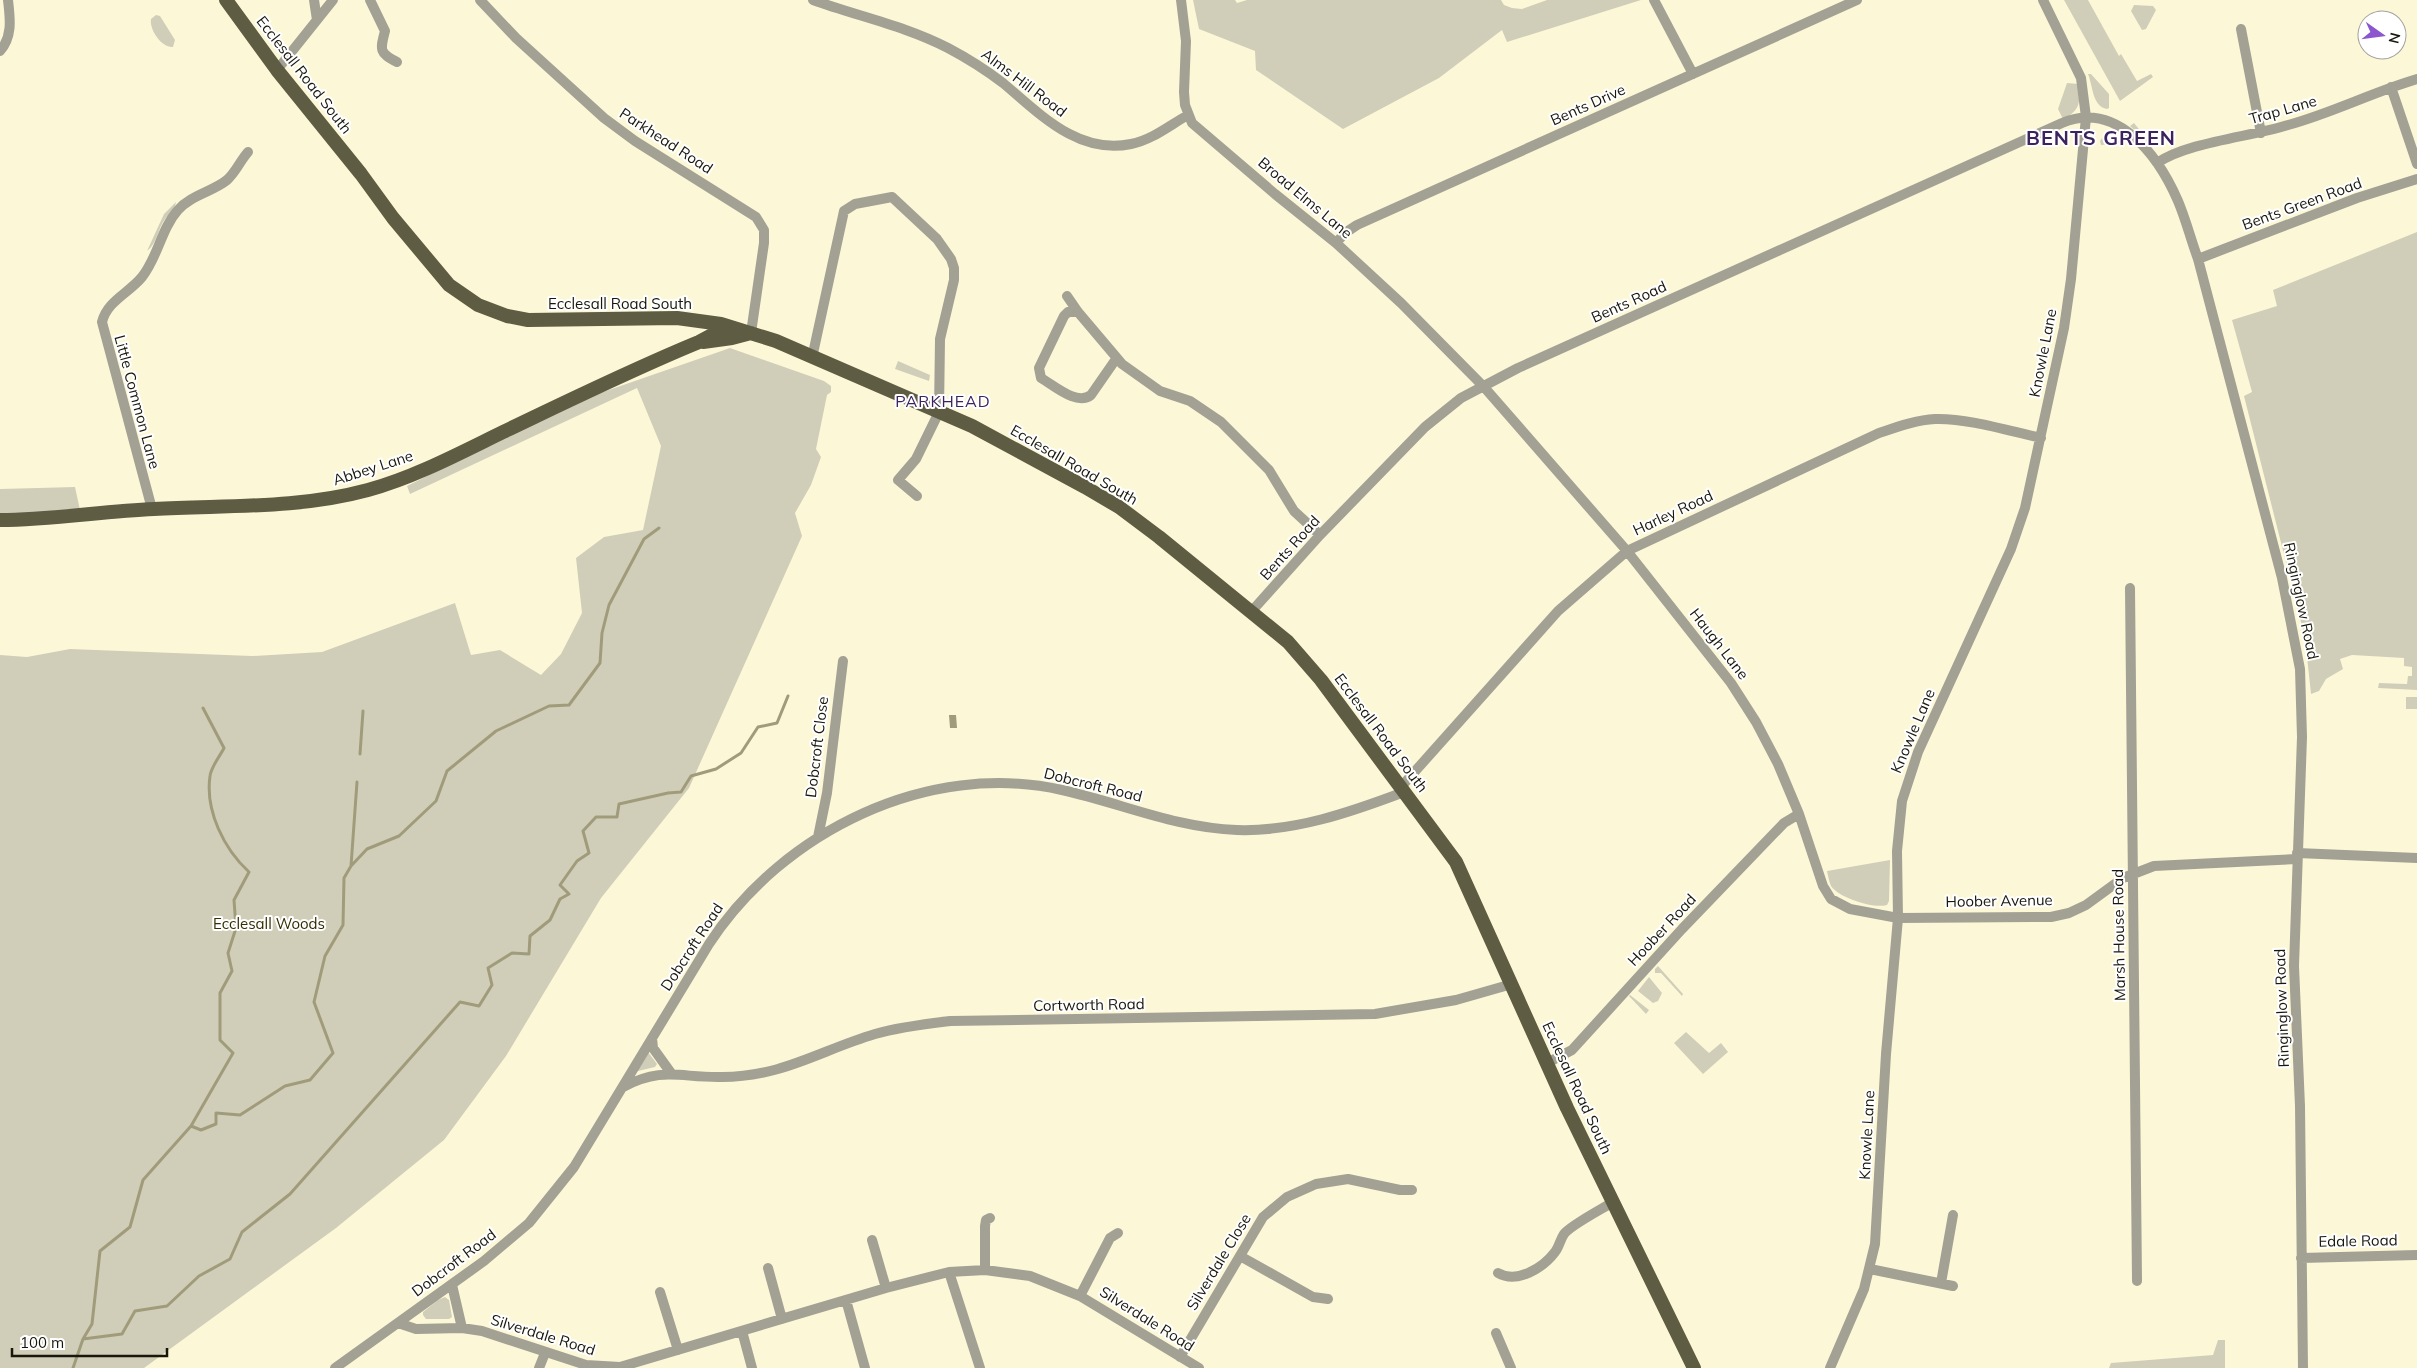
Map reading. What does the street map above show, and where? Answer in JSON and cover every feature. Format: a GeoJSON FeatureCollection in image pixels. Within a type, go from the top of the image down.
{"type":"FeatureCollection","features":[{"type":"Feature","properties":{"kind":"main road","name":"Ecclesall Road South"},"geometry":{"type":"LineString","coordinates":[[226,0],[277,70],[361,174],[393,218],[430,264],[462,296],[507,316],[528,320],[677,318],[721,324],[751,333],[812,358],[972,426],[1119,507],[1159,537],[1288,642],[1321,680],[1456,862],[1547,1064],[1694,1368]]}},
{"type":"Feature","properties":{"kind":"main road"},"geometry":{"type":"LineString","coordinates":[[677,318],[690,328],[695,344],[751,333]]}},
{"type":"Feature","properties":{"kind":"main road","name":"Abbey Lane"},"geometry":{"type":"LineString","coordinates":[[0,520],[46,520],[152,509],[282,504],[327,499],[369,490],[462,452],[602,385],[695,344],[714,334],[721,324]]}},
{"type":"Feature","properties":{"kind":"street"},"geometry":{"type":"LineString","coordinates":[[0,51],[7,40],[10,30],[8,0]]}},
{"type":"Feature","properties":{"kind":"street"},"geometry":{"type":"LineString","coordinates":[[314,0],[317,20]]}},
{"type":"Feature","properties":{"kind":"street"},"geometry":{"type":"LineString","coordinates":[[277,70],[334,0]]}},
{"type":"Feature","properties":{"kind":"street"},"geometry":{"type":"LineString","coordinates":[[370,0],[385,31],[381,48],[383,53],[398,62]]}},
{"type":"Feature","properties":{"kind":"street","name":"Parkhead Road"},"geometry":{"type":"LineString","coordinates":[[480,0],[516,38],[604,118],[635,141],[756,216],[764,230],[764,243],[751,333]]}},
{"type":"Feature","properties":{"kind":"street","name":"Alms Hill Road"},"geometry":{"type":"LineString","coordinates":[[812,0],[857,16],[916,33],[948,48],[990,74],[1054,126],[1075,138],[1094,144],[1131,144],[1149,138],[1188,114]]}},
{"type":"Feature","properties":{"kind":"street"},"geometry":{"type":"LineString","coordinates":[[1181,0],[1186,41],[1184,92],[1188,114]]}},
{"type":"Feature","properties":{"kind":"street"},"geometry":{"type":"LineString","coordinates":[[1654,0],[1693,74]]}},
{"type":"Feature","properties":{"kind":"street","name":"Bents Drive"},"geometry":{"type":"LineString","coordinates":[[1336,243],[1345,233],[1357,225],[1693,74],[1839,4],[1857,0]]}},
{"type":"Feature","properties":{"kind":"street"},"geometry":{"type":"LineString","coordinates":[[2043,0],[2082,78],[2086,117]]}},
{"type":"Feature","properties":{"kind":"street"},"geometry":{"type":"LineString","coordinates":[[2241,29],[2261,133]]}},
{"type":"Feature","properties":{"kind":"street","name":"Trap Lane"},"geometry":{"type":"LineString","coordinates":[[2157,163],[2170,154],[2261,133],[2319,116],[2391,86],[2417,79]]}},
{"type":"Feature","properties":{"kind":"street"},"geometry":{"type":"LineString","coordinates":[[2391,86],[2417,164]]}},
{"type":"Feature","properties":{"kind":"street","name":"Broad Elms Lane"},"geometry":{"type":"LineString","coordinates":[[1188,114],[1200,130],[1372,275],[1484,387]]}},
{"type":"Feature","properties":{"kind":"street","name":"Ringinglow Road"},"geometry":{"type":"LineString","coordinates":[[2086,117],[2110,120],[2125,129],[2157,163],[2178,201],[2198,259],[2280,569],[2297,643],[2303,706],[2294,966],[2300,1088],[2300,1258],[2303,1368]]}},
{"type":"Feature","properties":{"kind":"street","name":"Bents Road"},"geometry":{"type":"LineString","coordinates":[[1251,612],[1320,535],[1425,427],[1461,398],[1518,368],[2026,139],[2074,118],[2086,117]]}},
{"type":"Feature","properties":{"kind":"street","name":"Knowle Lane"},"geometry":{"type":"LineString","coordinates":[[1830,1368],[1859,1302],[1870,1269],[1878,1214],[1886,1054],[1898,918],[1898,825],[1908,779],[2010,549],[2025,508],[2064,328],[2071,279],[2086,117]]}},
{"type":"Feature","properties":{"kind":"street","name":"Little Common Lane"},"geometry":{"type":"LineString","coordinates":[[152,509],[102,331],[102,322],[104,315],[111,305],[145,273],[170,219],[188,201],[226,181],[248,152]]}},
{"type":"Feature","properties":{"kind":"street","name":"Bents Green Road"},"geometry":{"type":"LineString","coordinates":[[2198,259],[2357,198],[2417,179]]}},
{"type":"Feature","properties":{"kind":"street"},"geometry":{"type":"LineString","coordinates":[[812,358],[844,210],[855,204],[892,197],[937,240],[951,259],[954,268],[954,280],[940,339],[939,412],[916,459],[898,480],[917,496]]}},
{"type":"Feature","properties":{"kind":"street"},"geometry":{"type":"LineString","coordinates":[[1067,296],[1116,359],[1160,391],[1190,401],[1213,415],[1269,470],[1294,511],[1320,535]]}},
{"type":"Feature","properties":{"kind":"street"},"geometry":{"type":"LineString","coordinates":[[1078,312],[1068,312],[1064,316],[1039,368],[1041,378],[1073,397],[1082,400],[1091,395],[1116,359]]}},
{"type":"Feature","properties":{"kind":"street","name":"Haugh Lane"},"geometry":{"type":"LineString","coordinates":[[1484,387],[1626,551],[1730,682],[1767,742],[1798,814],[1823,886],[1831,899],[1850,909],[1898,918]]}},
{"type":"Feature","properties":{"kind":"street","name":"Harley Road"},"geometry":{"type":"LineString","coordinates":[[1402,789],[1558,611],[1626,551],[1879,433],[1906,424],[1935,419],[1958,421],[2041,438]]}},
{"type":"Feature","properties":{"kind":"street","name":"Marsh House Road"},"geometry":{"type":"LineString","coordinates":[[2130,588],[2137,1281]]}},
{"type":"Feature","properties":{"kind":"street","name":"Dobcroft Close"},"geometry":{"type":"LineString","coordinates":[[818,837],[827,793],[843,661]]}},
{"type":"Feature","properties":{"kind":"street","name":"Dobcroft Road"},"geometry":{"type":"LineString","coordinates":[[335,1368],[452,1285],[529,1223],[574,1167],[732,911],[780,866],[818,837],[870,810],[909,796],[950,786],[987,782],[1060,789],[1176,822],[1209,828],[1238,830],[1296,826],[1343,813],[1402,789]]}},
{"type":"Feature","properties":{"kind":"street","name":"Hoober Road"},"geometry":{"type":"LineString","coordinates":[[1547,1064],[1572,1050],[1702,908],[1784,823],[1798,814]]}},
{"type":"Feature","properties":{"kind":"street","name":"Hoober Avenue"},"geometry":{"type":"LineString","coordinates":[[1898,918],[2051,917],[2069,913],[2086,905],[2134,872],[2154,866],[2297,856],[2417,858]]}},
{"type":"Feature","properties":{"kind":"street","name":"Cortworth Road"},"geometry":{"type":"LineString","coordinates":[[622,1088],[640,1078],[671,1073],[722,1077],[766,1074],[874,1034],[917,1025],[950,1021],[1375,1014],[1437,1004],[1512,984]]}},
{"type":"Feature","properties":{"kind":"street"},"geometry":{"type":"LineString","coordinates":[[652,1038],[653,1048],[671,1073]]}},
{"type":"Feature","properties":{"kind":"street","name":"Silverdale Close"},"geometry":{"type":"LineString","coordinates":[[1180,1357],[1263,1217],[1274,1206],[1300,1190],[1332,1180],[1348,1179],[1400,1190],[1412,1190]]}},
{"type":"Feature","properties":{"kind":"street"},"geometry":{"type":"LineString","coordinates":[[1498,1274],[1506,1278],[1524,1276],[1548,1261],[1557,1250],[1564,1234],[1613,1202]]}},
{"type":"Feature","properties":{"kind":"street"},"geometry":{"type":"LineString","coordinates":[[1941,1283],[1953,1215]]}},
{"type":"Feature","properties":{"kind":"street"},"geometry":{"type":"LineString","coordinates":[[985,1270],[985,1226],[986,1220],[990,1218]]}},
{"type":"Feature","properties":{"kind":"street","name":"Silverdale Road"},"geometry":{"type":"LineString","coordinates":[[1080,1296],[1110,1238],[1118,1232]]}},
{"type":"Feature","properties":{"kind":"street"},"geometry":{"type":"LineString","coordinates":[[872,1240],[886,1288]]}},
{"type":"Feature","properties":{"kind":"street","name":"Edale Road"},"geometry":{"type":"LineString","coordinates":[[2300,1258],[2417,1255]]}},
{"type":"Feature","properties":{"kind":"street"},"geometry":{"type":"LineString","coordinates":[[1240,1256],[1313,1297],[1328,1299]]}},
{"type":"Feature","properties":{"kind":"street"},"geometry":{"type":"LineString","coordinates":[[768,1268],[782,1319]]}},
{"type":"Feature","properties":{"kind":"street"},"geometry":{"type":"LineString","coordinates":[[1870,1269],[1954,1286]]}},
{"type":"Feature","properties":{"kind":"street","name":"Silverdale Road"},"geometry":{"type":"LineString","coordinates":[[398,1323],[416,1329],[462,1328],[482,1331],[586,1366],[603,1368],[636,1366],[678,1350],[886,1288],[949,1272],[985,1270],[1030,1276],[1080,1296],[1199,1368]]}},
{"type":"Feature","properties":{"kind":"street"},"geometry":{"type":"LineString","coordinates":[[949,1272],[980,1368]]}},
{"type":"Feature","properties":{"kind":"street"},"geometry":{"type":"LineString","coordinates":[[452,1285],[462,1328]]}},
{"type":"Feature","properties":{"kind":"street"},"geometry":{"type":"LineString","coordinates":[[660,1292],[678,1350]]}},
{"type":"Feature","properties":{"kind":"street"},"geometry":{"type":"LineString","coordinates":[[846,1300],[865,1368]]}},
{"type":"Feature","properties":{"kind":"street"},"geometry":{"type":"LineString","coordinates":[[742,1331],[752,1368]]}},
{"type":"Feature","properties":{"kind":"street"},"geometry":{"type":"LineString","coordinates":[[1496,1333],[1511,1368]]}},
{"type":"Feature","properties":{"kind":"street"},"geometry":{"type":"LineString","coordinates":[[540,1368],[545,1353]]}},
{"type":"Feature","properties":{"kind":"green space"},"geometry":{"type":"Polygon","coordinates":[[[1193,0],[1235,0],[1237,3],[1247,0],[1501,0],[1504,5],[1522,9],[1547,0],[1641,0],[1507,42],[1502,30],[1439,78],[1343,129],[1256,70],[1255,51],[1199,29],[1193,0]]]}},
{"type":"Feature","properties":{"kind":"green space"},"geometry":{"type":"Polygon","coordinates":[[[2064,0],[2088,0],[2119,56],[2121,54],[2137,81],[2151,74],[2153,77],[2120,101],[2064,0]]]}},
{"type":"Feature","properties":{"kind":"green space"},"geometry":{"type":"Polygon","coordinates":[[[2134,5],[2153,6],[2156,10],[2146,29],[2142,30],[2131,11],[2134,5]]]}},
{"type":"Feature","properties":{"kind":"green space"},"geometry":{"type":"Polygon","coordinates":[[[156,15],[160,16],[175,40],[173,47],[164,44],[154,33],[151,19],[156,15]]]}},
{"type":"Feature","properties":{"kind":"green space"},"geometry":{"type":"Polygon","coordinates":[[[2088,74],[2091,74],[2109,94],[2109,108],[2107,109],[2098,104],[2088,74]]]}},
{"type":"Feature","properties":{"kind":"green space"},"geometry":{"type":"Polygon","coordinates":[[[2067,83],[2078,84],[2079,101],[2073,113],[2063,119],[2058,109],[2067,83]]]}},
{"type":"Feature","properties":{"kind":"green space"},"geometry":{"type":"Polygon","coordinates":[[[2134,123],[2151,144],[2151,145],[2130,126],[2134,123]]]}},
{"type":"Feature","properties":{"kind":"green space"},"geometry":{"type":"Polygon","coordinates":[[[2103,137],[2114,138],[2124,143],[2101,145],[2100,141],[2103,137]]]}},
{"type":"Feature","properties":{"kind":"green space"},"geometry":{"type":"Polygon","coordinates":[[[176,202],[153,244],[147,251],[164,214],[176,202]]]}},
{"type":"Feature","properties":{"kind":"green space"},"geometry":{"type":"Polygon","coordinates":[[[2417,232],[2417,690],[2378,688],[2379,683],[2407,684],[2408,676],[2412,676],[2412,667],[2404,666],[2404,658],[2352,655],[2340,659],[2343,669],[2326,679],[2319,691],[2311,694],[2305,638],[2244,396],[2252,392],[2232,320],[2277,306],[2273,290],[2417,232]]]}},
{"type":"Feature","properties":{"kind":"green space","name":"Ecclesall Woods"},"geometry":{"type":"Polygon","coordinates":[[[730,348],[824,381],[831,386],[831,392],[827,395],[816,449],[821,457],[811,485],[795,513],[802,536],[689,788],[601,898],[506,1056],[444,1140],[336,1228],[144,1368],[0,1368],[0,655],[27,657],[70,649],[252,656],[322,652],[455,603],[471,655],[500,650],[541,675],[561,654],[582,613],[576,558],[604,537],[643,530],[661,446],[637,388],[410,494],[407,486],[580,400],[730,348]]]}},
{"type":"Feature","properties":{"kind":"green space"},"geometry":{"type":"Polygon","coordinates":[[[898,361],[930,375],[929,381],[895,369],[898,361]]]}},
{"type":"Feature","properties":{"kind":"green space"},"geometry":{"type":"Polygon","coordinates":[[[75,487],[80,510],[0,514],[0,489],[75,487]]]}},
{"type":"Feature","properties":{"kind":"green space"},"geometry":{"type":"Polygon","coordinates":[[[2406,697],[2417,697],[2417,709],[2406,709],[2406,697]]]}},
{"type":"Feature","properties":{"kind":"green space"},"geometry":{"type":"Polygon","coordinates":[[[1890,860],[1889,901],[1887,905],[1881,906],[1857,902],[1841,895],[1830,884],[1827,871],[1890,860]]]}},
{"type":"Feature","properties":{"kind":"green space"},"geometry":{"type":"Polygon","coordinates":[[[1658,966],[1683,994],[1682,996],[1661,973],[1655,973],[1655,969],[1658,966]]]}},
{"type":"Feature","properties":{"kind":"green space"},"geometry":{"type":"Polygon","coordinates":[[[1649,977],[1662,993],[1658,1001],[1653,1003],[1638,991],[1649,977]]]}},
{"type":"Feature","properties":{"kind":"green space"},"geometry":{"type":"Polygon","coordinates":[[[1629,996],[1649,1010],[1646,1014],[1629,996]]]}},
{"type":"Feature","properties":{"kind":"green space"},"geometry":{"type":"Polygon","coordinates":[[[1686,1032],[1709,1053],[1721,1043],[1728,1052],[1703,1074],[1674,1043],[1686,1032]]]}},
{"type":"Feature","properties":{"kind":"green space"},"geometry":{"type":"Polygon","coordinates":[[[648,1052],[657,1064],[655,1067],[638,1071],[635,1068],[648,1052]]]}},
{"type":"Feature","properties":{"kind":"green space"},"geometry":{"type":"Polygon","coordinates":[[[445,1297],[449,1300],[452,1317],[449,1319],[426,1319],[423,1312],[445,1297]]]}},
{"type":"Feature","properties":{"kind":"green space"},"geometry":{"type":"Polygon","coordinates":[[[2218,1340],[2225,1340],[2225,1368],[2109,1368],[2111,1363],[2213,1355],[2218,1340]]]}},
{"type":"Feature","properties":{"kind":"shaded area"},"geometry":{"type":"Polygon","coordinates":[[[949,715],[956,715],[957,728],[950,728],[949,715]]]}},
{"type":"Feature","properties":{"kind":"waterway"},"geometry":{"type":"LineString","coordinates":[[83,1339],[92,1324],[100,1251],[130,1227],[143,1180],[191,1126],[201,1130],[216,1124],[216,1113],[240,1115],[285,1086],[310,1080],[333,1053],[314,1002],[325,956],[343,925],[344,878],[351,866],[367,849],[399,836],[436,801],[447,771],[496,731],[549,706],[569,705],[600,663],[602,633],[609,605],[644,539],[659,528]]}},
{"type":"Feature","properties":{"kind":"waterway"},"geometry":{"type":"LineString","coordinates":[[73,1368],[83,1339],[122,1334],[135,1311],[167,1306],[199,1276],[230,1259],[242,1232],[290,1194],[460,1002],[479,1006],[492,985],[488,968],[512,953],[529,954],[530,936],[550,920],[560,899],[569,894],[560,885],[577,861],[589,853],[583,831],[596,817],[617,817],[619,804],[681,792],[691,776],[716,769],[741,753],[758,727],[777,723],[788,696]]}},
{"type":"Feature","properties":{"kind":"waterway"},"geometry":{"type":"LineString","coordinates":[[191,1126],[233,1053],[220,1040],[220,993],[232,971],[228,953],[236,928],[234,900],[249,872],[224,841],[210,803],[210,776],[224,748],[203,708]]}},
{"type":"Feature","properties":{"kind":"waterway"},"geometry":{"type":"LineString","coordinates":[[360,754],[363,711]]}},
{"type":"Feature","properties":{"kind":"waterway"},"geometry":{"type":"LineString","coordinates":[[351,866],[357,782]]}},
{"type":"Feature","properties":{"kind":"district","name":"BENTS GREEN"},"geometry":{"type":"Point","coordinates":[2101,138]}},
{"type":"Feature","properties":{"kind":"district","name":"PARKHEAD"},"geometry":{"type":"Point","coordinates":[943,401]}}]}
